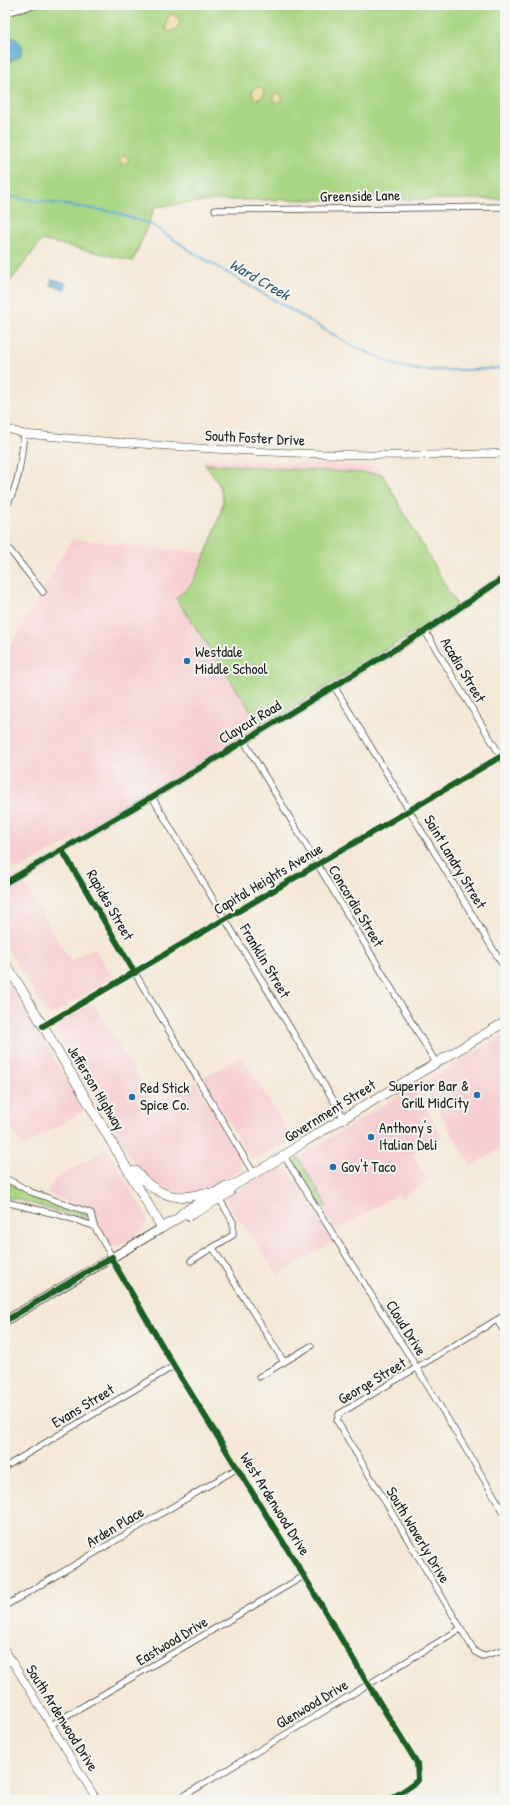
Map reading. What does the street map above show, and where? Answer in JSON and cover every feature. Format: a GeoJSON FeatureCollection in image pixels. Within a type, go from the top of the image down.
{"type":"FeatureCollection","features":[{"type":"Feature","properties":{"kind":"main road","name":"Jefferson Highway"},"geometry":{"type":"LineString","coordinates":[[5,964],[130,1171],[162,1228]]}},
{"type":"Feature","properties":{"kind":"main road","name":"Government Street"},"geometry":{"type":"LineString","coordinates":[[5,1321],[162,1228],[180,1217],[182,1213],[216,1196],[230,1192],[231,1187],[284,1156],[302,1143],[505,1022]]}},
{"type":"Feature","properties":{"kind":"main road"},"geometry":{"type":"LineString","coordinates":[[130,1171],[136,1171],[148,1184],[166,1194],[184,1197],[205,1192],[216,1196]]}},
{"type":"Feature","properties":{"kind":"street"},"geometry":{"type":"LineString","coordinates":[[5,13],[36,5]]}},
{"type":"Feature","properties":{"kind":"street","name":"Greenside Lane"},"geometry":{"type":"LineString","coordinates":[[215,210],[505,207]]}},
{"type":"Feature","properties":{"kind":"street","name":"South Foster Drive"},"geometry":{"type":"LineString","coordinates":[[5,428],[24,434],[196,448],[324,454],[464,455],[505,453]]}},
{"type":"Feature","properties":{"kind":"street"},"geometry":{"type":"LineString","coordinates":[[8,503],[14,491],[20,470],[24,434]]}},
{"type":"Feature","properties":{"kind":"street"},"geometry":{"type":"LineString","coordinates":[[5,544],[43,592]]}},
{"type":"Feature","properties":{"kind":"street","name":"Claycut Road"},"geometry":{"type":"LineString","coordinates":[[5,883],[152,797],[425,631],[505,577]]}},
{"type":"Feature","properties":{"kind":"street","name":"Acadia Street"},"geometry":{"type":"LineString","coordinates":[[425,631],[503,755],[505,763]]}},
{"type":"Feature","properties":{"kind":"street","name":"Saint Landry Street"},"geometry":{"type":"LineString","coordinates":[[334,686],[505,969]]}},
{"type":"Feature","properties":{"kind":"street","name":"Concordia Street"},"geometry":{"type":"LineString","coordinates":[[244,741],[436,1062]]}},
{"type":"Feature","properties":{"kind":"street","name":"Capital Heights Avenue"},"geometry":{"type":"LineString","coordinates":[[43,1026],[503,755]]}},
{"type":"Feature","properties":{"kind":"street","name":"Franklin Street"},"geometry":{"type":"LineString","coordinates":[[152,797],[344,1118]]}},
{"type":"Feature","properties":{"kind":"street","name":"Rapides Street"},"geometry":{"type":"LineString","coordinates":[[62,850],[254,1174]]}},
{"type":"Feature","properties":{"kind":"street","name":"Cloud Drive"},"geometry":{"type":"LineString","coordinates":[[284,1156],[417,1368],[505,1514]]}},
{"type":"Feature","properties":{"kind":"street"},"geometry":{"type":"LineString","coordinates":[[5,1178],[31,1192],[92,1212],[94,1226],[56,1214],[5,1202]]}},
{"type":"Feature","properties":{"kind":"street"},"geometry":{"type":"LineString","coordinates":[[191,1261],[234,1235],[234,1222],[216,1196]]}},
{"type":"Feature","properties":{"kind":"street","name":"West Ardenwood Drive"},"geometry":{"type":"LineString","coordinates":[[94,1226],[174,1366],[238,1468],[417,1763],[418,1780],[388,1800]]}},
{"type":"Feature","properties":{"kind":"street"},"geometry":{"type":"LineString","coordinates":[[213,1248],[284,1362]]}},
{"type":"Feature","properties":{"kind":"street","name":"George Street"},"geometry":{"type":"LineString","coordinates":[[337,1421],[339,1414],[505,1315]]}},
{"type":"Feature","properties":{"kind":"street"},"geometry":{"type":"LineString","coordinates":[[497,1320],[505,1333]]}},
{"type":"Feature","properties":{"kind":"street"},"geometry":{"type":"LineString","coordinates":[[259,1377],[311,1346]]}},
{"type":"Feature","properties":{"kind":"street","name":"Evans Street"},"geometry":{"type":"LineString","coordinates":[[5,1467],[174,1366]]}},
{"type":"Feature","properties":{"kind":"street","name":"South Waverly Drive"},"geometry":{"type":"LineString","coordinates":[[337,1421],[474,1652],[483,1656],[505,1649]]}},
{"type":"Feature","properties":{"kind":"street","name":"Arden Place"},"geometry":{"type":"LineString","coordinates":[[5,1606],[238,1468]]}},
{"type":"Feature","properties":{"kind":"street","name":"Eastwood Drive"},"geometry":{"type":"LineString","coordinates":[[51,1726],[304,1576]]}},
{"type":"Feature","properties":{"kind":"street","name":"Glenwood Drive"},"geometry":{"type":"LineString","coordinates":[[177,1800],[460,1629]]}},
{"type":"Feature","properties":{"kind":"street","name":"South Ardenwood Drive"},"geometry":{"type":"LineString","coordinates":[[5,1650],[97,1800]]}},
{"type":"Feature","properties":{"kind":"street"},"geometry":{"type":"LineString","coordinates":[[5,1665],[12,1661]]}},
{"type":"Feature","properties":{"kind":"shaded area","name":"Westdale Middle School"},"geometry":{"type":"Polygon","coordinates":[[[205,459],[378,467],[457,606],[363,665],[77,838],[16,870],[5,857],[5,656],[72,539],[205,553],[212,538],[223,499],[218,484],[211,471],[204,464],[205,459]]]}},
{"type":"Feature","properties":{"kind":"shaded area"},"geometry":{"type":"Polygon","coordinates":[[[24,884],[70,961],[94,948],[113,978],[51,1015],[47,1014],[5,944],[5,896],[24,884]]]}},
{"type":"Feature","properties":{"kind":"shaded area"},"geometry":{"type":"Polygon","coordinates":[[[5,979],[85,1110],[23,1147],[5,1117],[5,1100],[11,1096],[5,1087],[5,979]]]}},
{"type":"Feature","properties":{"kind":"shaded area"},"geometry":{"type":"Polygon","coordinates":[[[93,1002],[154,1104],[195,1081],[241,1160],[241,1170],[209,1188],[193,1193],[178,1192],[162,1188],[149,1182],[140,1173],[56,1031],[58,1022],[93,1002]]]}},
{"type":"Feature","properties":{"kind":"shaded area"},"geometry":{"type":"Polygon","coordinates":[[[505,1034],[505,1146],[471,1166],[425,1088],[429,1079],[505,1034]]]}},
{"type":"Feature","properties":{"kind":"shaded area"},"geometry":{"type":"Polygon","coordinates":[[[242,1056],[292,1138],[256,1159],[249,1156],[203,1078],[242,1056]]]}},
{"type":"Feature","properties":{"kind":"shaded area"},"geometry":{"type":"Polygon","coordinates":[[[414,1086],[442,1137],[412,1154],[428,1181],[401,1198],[398,1194],[336,1231],[296,1166],[296,1159],[414,1086]]]}},
{"type":"Feature","properties":{"kind":"shaded area"},"geometry":{"type":"Polygon","coordinates":[[[107,1148],[147,1218],[144,1228],[132,1239],[119,1246],[108,1242],[94,1213],[47,1193],[54,1180],[107,1148]]]}},
{"type":"Feature","properties":{"kind":"shaded area"},"geometry":{"type":"Polygon","coordinates":[[[277,1166],[288,1170],[334,1241],[278,1275],[224,1198],[277,1166]]]}},
{"type":"Feature","properties":{"kind":"green space"},"geometry":{"type":"Polygon","coordinates":[[[27,5],[505,5],[505,199],[216,200],[155,207],[133,261],[42,240],[5,288],[5,10],[27,5]]]}},
{"type":"Feature","properties":{"kind":"green space"},"geometry":{"type":"Polygon","coordinates":[[[204,464],[382,474],[457,606],[267,723],[261,723],[257,720],[176,598],[190,586],[199,570],[210,543],[222,506],[223,499],[219,485],[211,471],[204,464]]]}},
{"type":"Feature","properties":{"kind":"green space"},"geometry":{"type":"Polygon","coordinates":[[[298,1157],[327,1206],[321,1206],[296,1166],[298,1157]]]}},
{"type":"Feature","properties":{"kind":"green space"},"geometry":{"type":"Polygon","coordinates":[[[5,1181],[17,1188],[86,1214],[86,1217],[84,1219],[16,1199],[5,1198],[5,1181]]]}},
{"type":"Feature","properties":{"kind":"sand"},"geometry":{"type":"Polygon","coordinates":[[[172,14],[177,16],[180,23],[177,29],[170,32],[166,29],[168,16],[172,14]]]}},
{"type":"Feature","properties":{"kind":"sand"},"geometry":{"type":"Polygon","coordinates":[[[256,87],[260,87],[264,93],[260,99],[256,99],[252,95],[252,91],[256,87]]]}},
{"type":"Feature","properties":{"kind":"sand"},"geometry":{"type":"Polygon","coordinates":[[[278,93],[283,98],[278,103],[273,98],[278,93]]]}},
{"type":"Feature","properties":{"kind":"sand"},"geometry":{"type":"Polygon","coordinates":[[[124,155],[129,160],[124,165],[119,160],[124,155]]]}},
{"type":"Feature","properties":{"kind":"water"},"geometry":{"type":"Polygon","coordinates":[[[5,35],[16,39],[23,47],[20,56],[5,64],[5,35]]]}},
{"type":"Feature","properties":{"kind":"water"},"geometry":{"type":"Polygon","coordinates":[[[52,279],[66,283],[65,289],[50,285],[52,279]]]}},
{"type":"Feature","properties":{"kind":"waterway","name":"Ward Creek"},"geometry":{"type":"LineString","coordinates":[[5,196],[114,212],[152,225],[197,255],[353,346],[398,366],[418,370],[505,368]]}},
{"type":"Feature","properties":{"kind":"cycle path"},"geometry":{"type":"LineString","coordinates":[[5,883],[152,797],[425,631],[505,577]]}},
{"type":"Feature","properties":{"kind":"cycle path"},"geometry":{"type":"LineString","coordinates":[[43,1026],[505,754]]}},
{"type":"Feature","properties":{"kind":"cycle path"},"geometry":{"type":"LineString","coordinates":[[62,850],[135,973]]}},
{"type":"Feature","properties":{"kind":"cycle path"},"geometry":{"type":"LineString","coordinates":[[5,1321],[112,1257]]}},
{"type":"Feature","properties":{"kind":"cycle path"},"geometry":{"type":"LineString","coordinates":[[111,1258],[174,1366],[304,1576],[417,1763],[418,1780],[389,1800]]}},
{"type":"Feature","properties":{"kind":"place","name":"Westdale Middle School"},"geometry":{"type":"Point","coordinates":[187,661]}},
{"type":"Feature","properties":{"kind":"place","name":"Superior Bar & Grill MidCity"},"geometry":{"type":"Point","coordinates":[477,1095]}},
{"type":"Feature","properties":{"kind":"place","name":"Red Stick Spice Co."},"geometry":{"type":"Point","coordinates":[132,1097]}},
{"type":"Feature","properties":{"kind":"place","name":"Anthony's Italian Deli"},"geometry":{"type":"Point","coordinates":[371,1137]}},
{"type":"Feature","properties":{"kind":"place","name":"Gov't Taco"},"geometry":{"type":"Point","coordinates":[333,1167]}}]}
